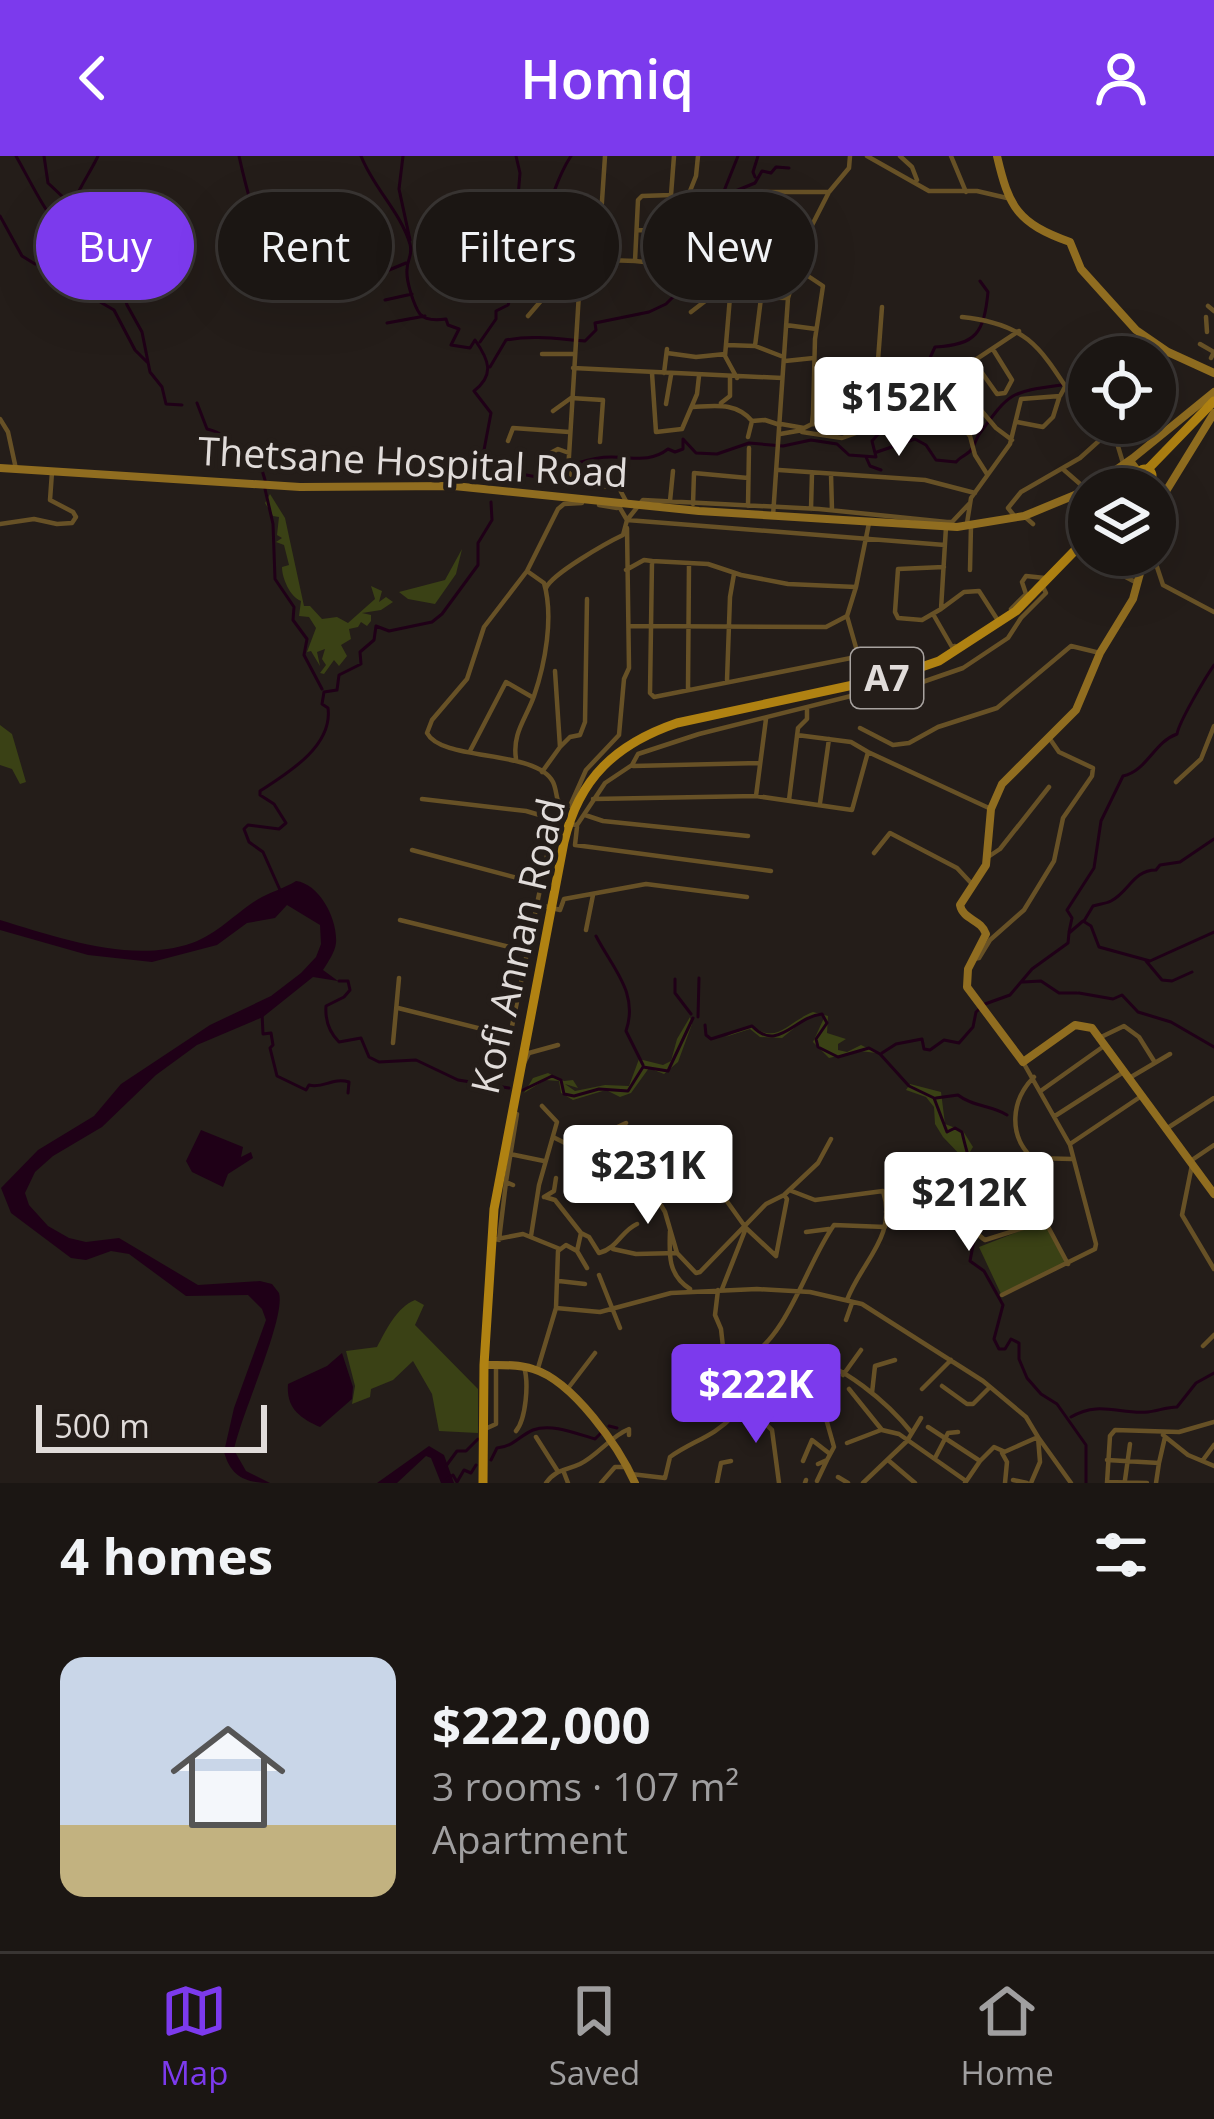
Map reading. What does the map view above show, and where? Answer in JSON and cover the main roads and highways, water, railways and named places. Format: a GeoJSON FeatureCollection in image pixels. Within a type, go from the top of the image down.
{"type":"FeatureCollection","features":[{"type":"Feature","properties":{"kind":"main road"},"geometry":{"type":"LineString","coordinates":[[998,156],[1007,198],[1036,226],[1070,242],[1089,279],[1136,330],[1168,352],[1214,373]]}},
{"type":"Feature","properties":{"kind":"main road","name":"Thetsane Hospital Road"},"geometry":{"type":"LineString","coordinates":[[1119,468],[1214,392]]}},
{"type":"Feature","properties":{"kind":"main road"},"geometry":{"type":"LineString","coordinates":[[1158,468],[1214,401]]}},
{"type":"Feature","properties":{"kind":"main road"},"geometry":{"type":"LineString","coordinates":[[1161,468],[1214,413]]}},
{"type":"Feature","properties":{"kind":"main road"},"geometry":{"type":"LineString","coordinates":[[1129,461],[1135,468]]}},
{"type":"Feature","properties":{"kind":"main road","name":"Thetsane Hospital Road"},"geometry":{"type":"LineString","coordinates":[[0,468],[300,487],[500,490],[627,506],[774,512],[946,527],[1020,517],[1068,499]]}},
{"type":"Feature","properties":{"kind":"main road","name":"Kofi Annan Road"},"geometry":{"type":"LineString","coordinates":[[483,1483],[495,1240],[520,1064],[573,824],[572,806],[604,762],[643,735],[677,723],[922,668],[1000,624],[1068,558]]}},
{"type":"Feature","properties":{"kind":"main road"},"geometry":{"type":"LineString","coordinates":[[1142,576],[1076,710],[1001,784],[991,809],[988,857],[961,900],[961,910],[986,934],[973,959],[967,987],[1023,1062],[1075,1025],[1087,1025],[1214,1194]]}},
{"type":"Feature","properties":{"kind":"main road"},"geometry":{"type":"LineString","coordinates":[[490,1365],[537,1370],[565,1391],[613,1439],[632,1474]]}},
{"type":"Feature","properties":{"kind":"waterway"},"geometry":{"type":"LineString","coordinates":[[16,156],[68,238],[117,270],[127,305],[142,332],[150,372],[162,387],[166,404],[182,405]]}},
{"type":"Feature","properties":{"kind":"waterway"},"geometry":{"type":"LineString","coordinates":[[44,156],[48,183],[58,192]]}},
{"type":"Feature","properties":{"kind":"waterway"},"geometry":{"type":"LineString","coordinates":[[79,192],[98,156]]}},
{"type":"Feature","properties":{"kind":"waterway"},"geometry":{"type":"LineString","coordinates":[[239,156],[252,207],[270,220],[275,240],[284,245],[292,242],[297,249],[381,259],[389,270],[406,263]]}},
{"type":"Feature","properties":{"kind":"waterway"},"geometry":{"type":"LineString","coordinates":[[361,156],[410,244],[407,275],[420,314],[446,319],[459,329],[451,345],[470,348],[475,340],[486,361],[485,379],[474,391],[491,413],[484,450],[493,482]]}},
{"type":"Feature","properties":{"kind":"waterway"},"geometry":{"type":"LineString","coordinates":[[403,156],[399,189],[410,240]]}},
{"type":"Feature","properties":{"kind":"waterway"},"geometry":{"type":"LineString","coordinates":[[480,342],[514,289],[504,228],[518,197],[516,156]]}},
{"type":"Feature","properties":{"kind":"waterway"},"geometry":{"type":"LineString","coordinates":[[554,192],[571,156]]}},
{"type":"Feature","properties":{"kind":"waterway"},"geometry":{"type":"LineString","coordinates":[[724,192],[738,156]]}},
{"type":"Feature","properties":{"kind":"waterway"},"geometry":{"type":"LineString","coordinates":[[755,177],[758,156]]}},
{"type":"Feature","properties":{"kind":"waterway"},"geometry":{"type":"LineString","coordinates":[[490,367],[506,340],[585,341],[596,330],[595,323],[666,304],[679,291],[671,282],[675,266],[685,262],[689,240],[711,216],[711,201],[755,183],[762,171],[789,168]]}},
{"type":"Feature","properties":{"kind":"waterway"},"geometry":{"type":"LineString","coordinates":[[0,216],[22,256],[35,264],[55,259],[95,299],[114,310],[135,350],[147,362]]}},
{"type":"Feature","properties":{"kind":"waterway"},"geometry":{"type":"LineString","coordinates":[[492,483],[516,473],[547,479],[594,459],[648,458],[668,449],[675,452],[683,449],[683,439],[696,453],[717,454],[749,443],[783,446],[811,440],[837,444],[849,455],[876,457],[872,441],[907,410],[910,377],[929,360],[935,347],[969,340],[980,327],[988,292],[980,281]]}},
{"type":"Feature","properties":{"kind":"waterway"},"geometry":{"type":"LineString","coordinates":[[392,298],[412,294]]}},
{"type":"Feature","properties":{"kind":"waterway"},"geometry":{"type":"LineString","coordinates":[[387,323],[425,316]]}},
{"type":"Feature","properties":{"kind":"waterway"},"geometry":{"type":"LineString","coordinates":[[877,452],[915,439],[936,460],[956,462],[1013,396],[1061,385]]}},
{"type":"Feature","properties":{"kind":"waterway"},"geometry":{"type":"LineString","coordinates":[[197,403],[207,429],[230,441],[262,470],[265,480]]}},
{"type":"Feature","properties":{"kind":"waterway"},"geometry":{"type":"LineString","coordinates":[[866,457],[870,466],[881,470]]}},
{"type":"Feature","properties":{"kind":"waterway"},"geometry":{"type":"LineString","coordinates":[[265,489],[273,524],[275,579],[294,607],[293,620],[307,639],[304,655],[322,689]]}},
{"type":"Feature","properties":{"kind":"waterway"},"geometry":{"type":"LineString","coordinates":[[280,890],[263,852],[249,842],[244,829],[248,825],[279,829],[286,823],[260,791],[316,746],[328,722],[324,692],[337,690],[339,675],[361,664],[360,652],[374,640],[376,626],[389,631],[432,622],[442,614],[478,565],[478,543],[492,520],[491,502]]}},
{"type":"Feature","properties":{"kind":"waterway"},"geometry":{"type":"LineString","coordinates":[[1069,932],[1072,918],[1067,910],[1094,868],[1101,821],[1123,776],[1177,734],[1214,665]]}},
{"type":"Feature","properties":{"kind":"waterway"},"geometry":{"type":"LineString","coordinates":[[1084,921],[1093,906],[1117,897],[1136,877],[1160,865],[1180,862],[1214,839]]}},
{"type":"Feature","properties":{"kind":"waterway"},"geometry":{"type":"LineString","coordinates":[[882,1053],[896,1044],[922,1039],[924,1049],[930,1050],[944,1040],[959,1043],[973,1027],[976,1012],[1010,995],[1032,969],[1068,943],[1069,933],[1083,921],[1091,926],[1099,947],[1150,961],[1214,932]]}},
{"type":"Feature","properties":{"kind":"waterway"},"geometry":{"type":"LineString","coordinates":[[596,936],[627,993],[626,1031],[643,1065]]}},
{"type":"Feature","properties":{"kind":"waterway"},"geometry":{"type":"LineString","coordinates":[[1146,961],[1162,980],[1192,972]]}},
{"type":"Feature","properties":{"kind":"waterway"},"geometry":{"type":"LineString","coordinates":[[698,1017],[699,978]]}},
{"type":"Feature","properties":{"kind":"waterway"},"geometry":{"type":"LineString","coordinates":[[675,979],[675,993],[691,1014]]}},
{"type":"Feature","properties":{"kind":"waterway"},"geometry":{"type":"LineString","coordinates":[[339,981],[348,981],[350,990],[326,1006],[330,1030],[339,1042],[361,1038],[369,1057],[379,1062],[416,1060],[458,1080],[509,1088]]}},
{"type":"Feature","properties":{"kind":"waterway"},"geometry":{"type":"LineString","coordinates":[[1023,982],[1041,981],[1059,993],[1077,993]]}},
{"type":"Feature","properties":{"kind":"waterway"},"geometry":{"type":"LineString","coordinates":[[1079,993],[1113,999],[1122,995],[1138,1012],[1171,1022],[1214,1047]]}},
{"type":"Feature","properties":{"kind":"waterway"},"geometry":{"type":"LineString","coordinates":[[262,1013],[263,1034],[271,1033],[277,1076],[306,1090],[309,1085],[349,1082],[348,1093]]}},
{"type":"Feature","properties":{"kind":"waterway"},"geometry":{"type":"LineString","coordinates":[[705,1025],[711,1039],[752,1026],[770,1036],[822,1014],[827,1023],[816,1039],[818,1047],[838,1057],[869,1048],[909,1086],[934,1098],[947,1132],[955,1128],[962,1132],[976,1185],[960,1208],[975,1235],[970,1261],[984,1271],[1003,1305],[994,1339],[999,1349],[1005,1349],[1011,1339],[1019,1343],[1027,1378],[1057,1404],[1086,1445],[1086,1483]]}},
{"type":"Feature","properties":{"kind":"waterway"},"geometry":{"type":"LineString","coordinates":[[523,1090],[552,1076],[561,1080],[564,1094],[574,1096],[599,1089],[628,1091],[643,1067],[668,1071],[693,1018]]}},
{"type":"Feature","properties":{"kind":"waterway"},"geometry":{"type":"LineString","coordinates":[[936,1098],[958,1095],[1007,1115]]}},
{"type":"Feature","properties":{"kind":"waterway"},"geometry":{"type":"LineString","coordinates":[[1071,1417],[1091,1409],[1138,1412],[1177,1407],[1196,1383],[1214,1373]]}},
{"type":"Feature","properties":{"kind":"waterway"},"geometry":{"type":"LineString","coordinates":[[609,1426],[617,1428]]}},
{"type":"Feature","properties":{"kind":"waterway"},"geometry":{"type":"LineString","coordinates":[[491,1460],[497,1448],[540,1428],[595,1439],[601,1433]]}},
{"type":"Feature","properties":{"kind":"waterway"},"geometry":{"type":"LineString","coordinates":[[446,1466],[457,1451],[466,1451],[478,1439]]}},
{"type":"Feature","properties":{"kind":"waterway"},"geometry":{"type":"LineString","coordinates":[[447,1479],[453,1475],[457,1482],[464,1470],[471,1473],[476,1465]]}}]}
